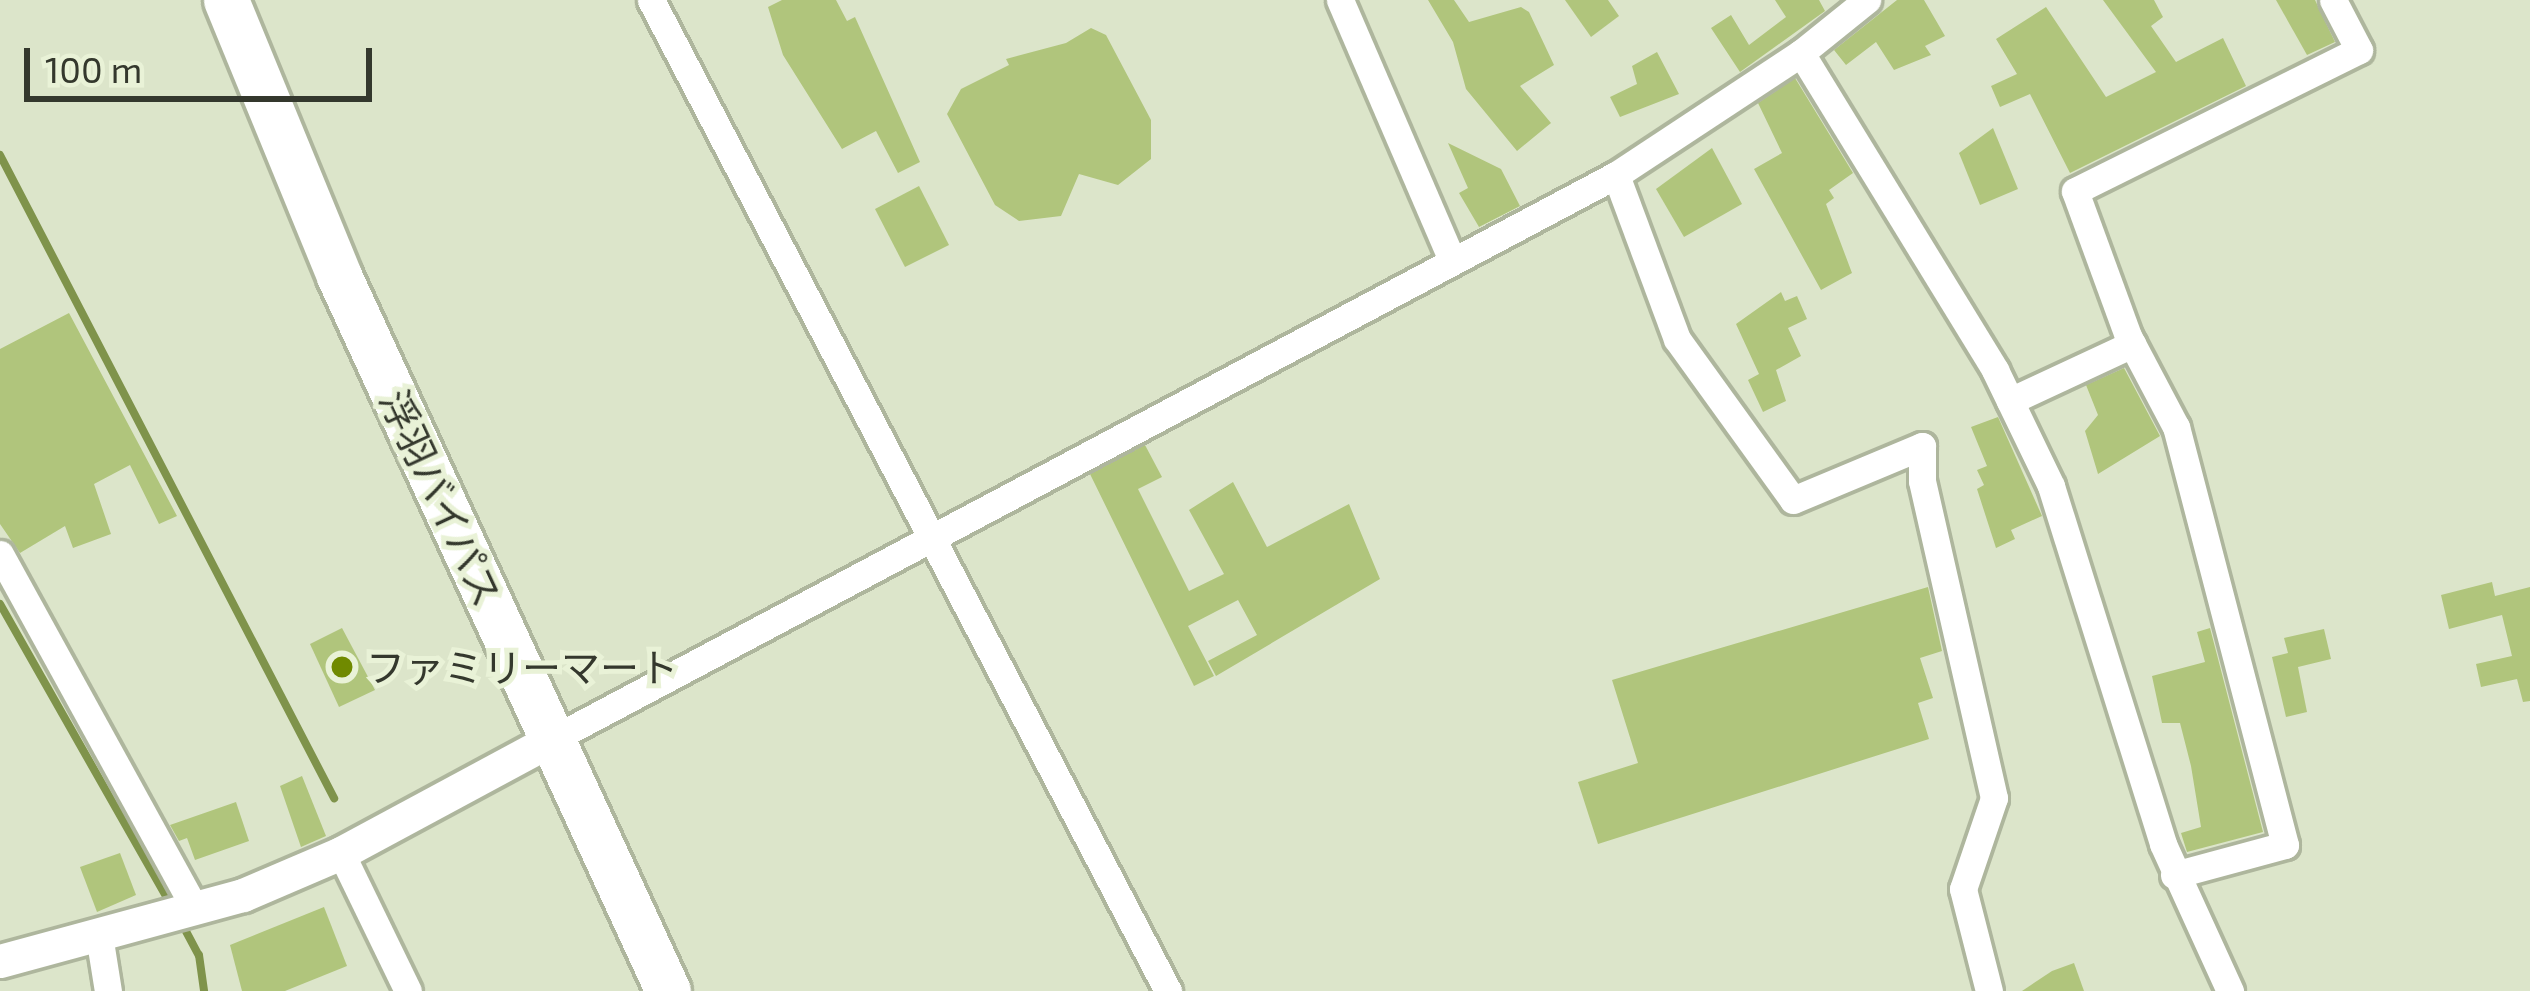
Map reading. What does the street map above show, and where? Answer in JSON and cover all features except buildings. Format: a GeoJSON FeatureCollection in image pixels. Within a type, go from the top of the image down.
{"type":"FeatureCollection","features":[{"type":"Feature","properties":{"kind":"highway","name":"浮羽バイパス"},"geometry":{"type":"LineString","coordinates":[[226,0],[339,276],[668,991]]}},
{"type":"Feature","properties":{"kind":"street"},"geometry":{"type":"LineString","coordinates":[[651,0],[1168,991]]}},
{"type":"Feature","properties":{"kind":"street"},"geometry":{"type":"LineString","coordinates":[[1340,0],[1452,260]]}},
{"type":"Feature","properties":{"kind":"street"},"geometry":{"type":"LineString","coordinates":[[8,958],[180,914],[341,853],[931,535],[1616,175],[1801,53],[1867,0]]}},
{"type":"Feature","properties":{"kind":"street"},"geometry":{"type":"LineString","coordinates":[[2174,875],[2284,845],[2176,427],[2132,344],[2075,191],[2359,50],[2333,0]]}},
{"type":"Feature","properties":{"kind":"street"},"geometry":{"type":"LineString","coordinates":[[1801,53],[2010,401],[2051,486],[2174,875],[2230,991]]}},
{"type":"Feature","properties":{"kind":"street"},"geometry":{"type":"LineString","coordinates":[[1616,175],[1677,339],[1793,500],[1922,446],[1922,481],[1994,798],[1964,889],[1989,991]]}},
{"type":"Feature","properties":{"kind":"street"},"geometry":{"type":"LineString","coordinates":[[2010,401],[2132,344]]}},
{"type":"Feature","properties":{"kind":"street"},"geometry":{"type":"LineString","coordinates":[[0,554],[180,914]]}},
{"type":"Feature","properties":{"kind":"street"},"geometry":{"type":"LineString","coordinates":[[341,853],[408,991]]}},
{"type":"Feature","properties":{"kind":"street"},"geometry":{"type":"LineString","coordinates":[[99,935],[108,991]]}},
{"type":"Feature","properties":{"kind":"waterway"},"geometry":{"type":"LineString","coordinates":[[0,155],[334,798]]}},
{"type":"Feature","properties":{"kind":"waterway"},"geometry":{"type":"LineString","coordinates":[[0,604],[172,907]]}},
{"type":"Feature","properties":{"kind":"waterway"},"geometry":{"type":"LineString","coordinates":[[180,920],[199,955],[204,991]]}},
{"type":"Feature","properties":{"kind":"place","name":"ファミリーマート"},"geometry":{"type":"Point","coordinates":[342,667]}}]}
